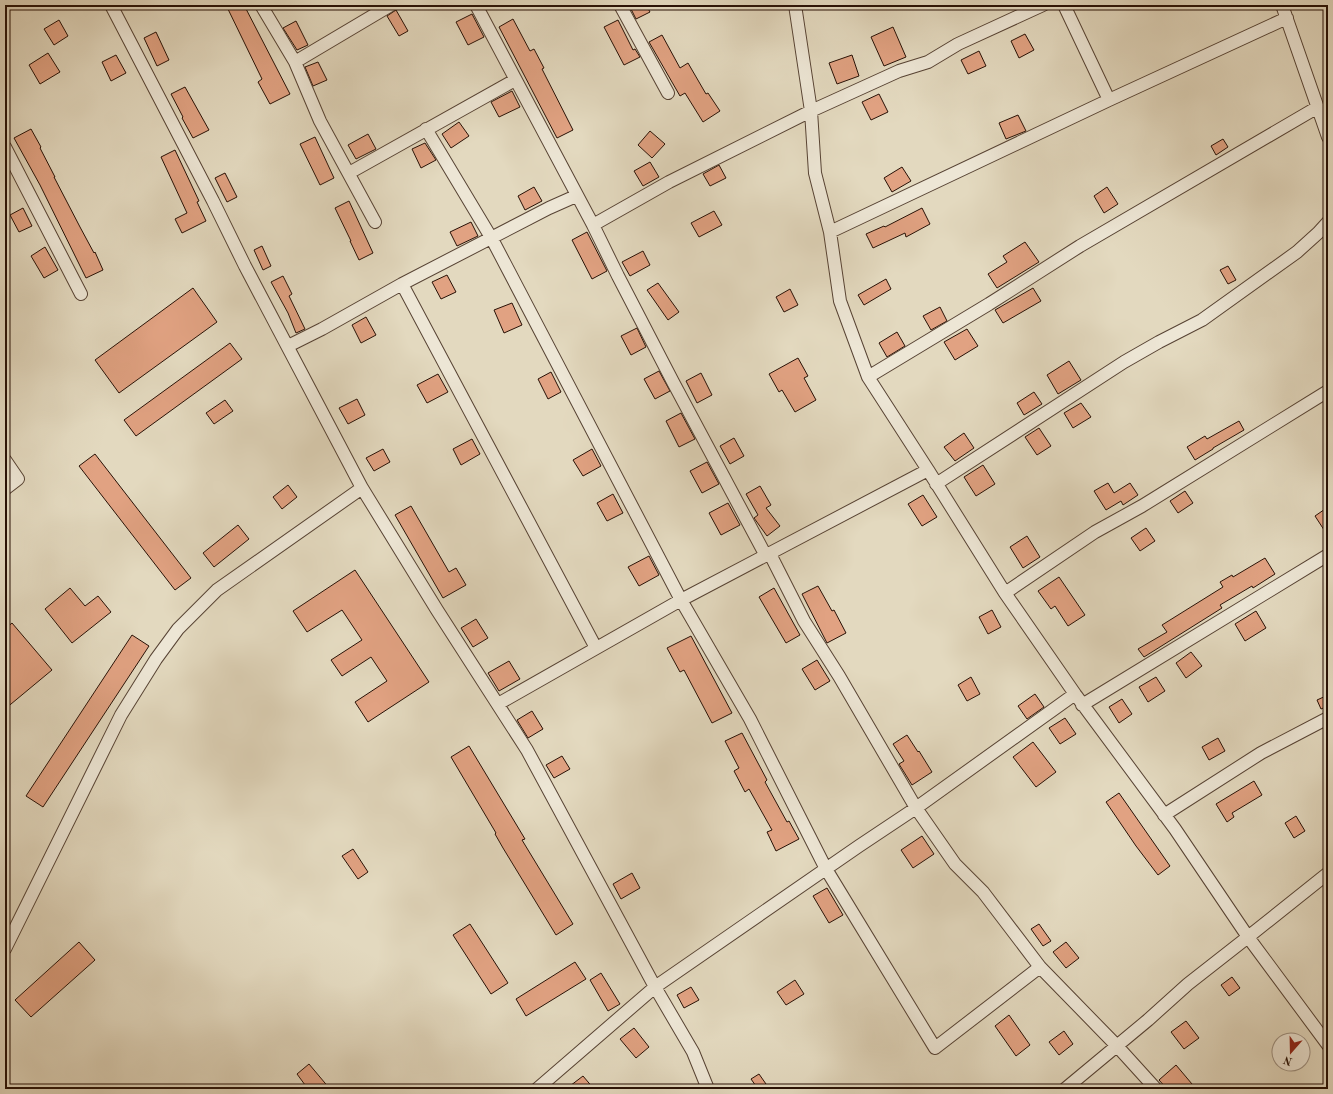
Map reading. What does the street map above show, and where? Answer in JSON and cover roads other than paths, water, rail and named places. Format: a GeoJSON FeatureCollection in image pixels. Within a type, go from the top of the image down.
{"type":"FeatureCollection","features":[{"type":"Feature","properties":{"kind":"street"},"geometry":{"type":"LineString","coordinates":[[111,5],[214,201],[245,266],[362,488],[437,610],[527,750],[655,987],[693,1052],[708,1089]]}},
{"type":"Feature","properties":{"kind":"street"},"geometry":{"type":"LineString","coordinates":[[261,5],[295,62],[320,120],[376,222]]}},
{"type":"Feature","properties":{"kind":"street"},"geometry":{"type":"LineString","coordinates":[[295,62],[392,5]]}},
{"type":"Feature","properties":{"kind":"street"},"geometry":{"type":"LineString","coordinates":[[476,5],[576,196],[593,225],[621,283],[804,621],[839,676],[916,808],[955,864],[983,892],[1040,967],[1117,1046],[1156,1089]]}},
{"type":"Feature","properties":{"kind":"street"},"geometry":{"type":"LineString","coordinates":[[620,5],[668,93]]}},
{"type":"Feature","properties":{"kind":"street"},"geometry":{"type":"LineString","coordinates":[[795,5],[812,111],[816,173],[830,232],[840,301],[868,377],[1005,593],[1082,705],[1164,815],[1248,937],[1328,1045]]}},
{"type":"Feature","properties":{"kind":"street"},"geometry":{"type":"LineString","coordinates":[[593,225],[669,182],[812,111],[899,71],[928,62],[958,44],[1043,5]]}},
{"type":"Feature","properties":{"kind":"street"},"geometry":{"type":"LineString","coordinates":[[1064,5],[1109,100]]}},
{"type":"Feature","properties":{"kind":"street"},"geometry":{"type":"LineString","coordinates":[[1282,5],[1328,137]]}},
{"type":"Feature","properties":{"kind":"street"},"geometry":{"type":"LineString","coordinates":[[830,232],[1109,100],[1287,18]]}},
{"type":"Feature","properties":{"kind":"street"},"geometry":{"type":"LineString","coordinates":[[349,173],[515,80]]}},
{"type":"Feature","properties":{"kind":"street"},"geometry":{"type":"LineString","coordinates":[[868,377],[989,304],[1080,246],[1318,107]]}},
{"type":"Feature","properties":{"kind":"street"},"geometry":{"type":"LineString","coordinates":[[426,129],[492,238],[681,600],[750,719],[826,869],[935,1048],[1040,967]]}},
{"type":"Feature","properties":{"kind":"street"},"geometry":{"type":"LineString","coordinates":[[5,147],[81,294]]}},
{"type":"Feature","properties":{"kind":"street"},"geometry":{"type":"LineString","coordinates":[[288,346],[322,329],[402,284],[549,208],[576,196]]}},
{"type":"Feature","properties":{"kind":"street"},"geometry":{"type":"LineString","coordinates":[[936,484],[1124,362],[1202,320],[1297,252],[1328,222]]}},
{"type":"Feature","properties":{"kind":"street"},"geometry":{"type":"LineString","coordinates":[[402,284],[596,648]]}},
{"type":"Feature","properties":{"kind":"street"},"geometry":{"type":"LineString","coordinates":[[1005,593],[1095,532],[1142,506],[1328,391]]}},
{"type":"Feature","properties":{"kind":"street"},"geometry":{"type":"LineString","coordinates":[[5,460],[18,479],[5,489]]}},
{"type":"Feature","properties":{"kind":"street"},"geometry":{"type":"LineString","coordinates":[[498,704],[681,600],[928,470]]}},
{"type":"Feature","properties":{"kind":"street"},"geometry":{"type":"LineString","coordinates":[[5,949],[121,715],[156,659],[174,635],[217,590],[362,488]]}},
{"type":"Feature","properties":{"kind":"street"},"geometry":{"type":"LineString","coordinates":[[1082,705],[1328,555]]}},
{"type":"Feature","properties":{"kind":"street"},"geometry":{"type":"LineString","coordinates":[[537,1089],[655,987],[916,808],[1075,694]]}},
{"type":"Feature","properties":{"kind":"street"},"geometry":{"type":"LineString","coordinates":[[1164,815],[1261,753],[1328,718]]}},
{"type":"Feature","properties":{"kind":"street"},"geometry":{"type":"LineString","coordinates":[[1065,1089],[1148,1020],[1188,984],[1327,874]]}}]}
